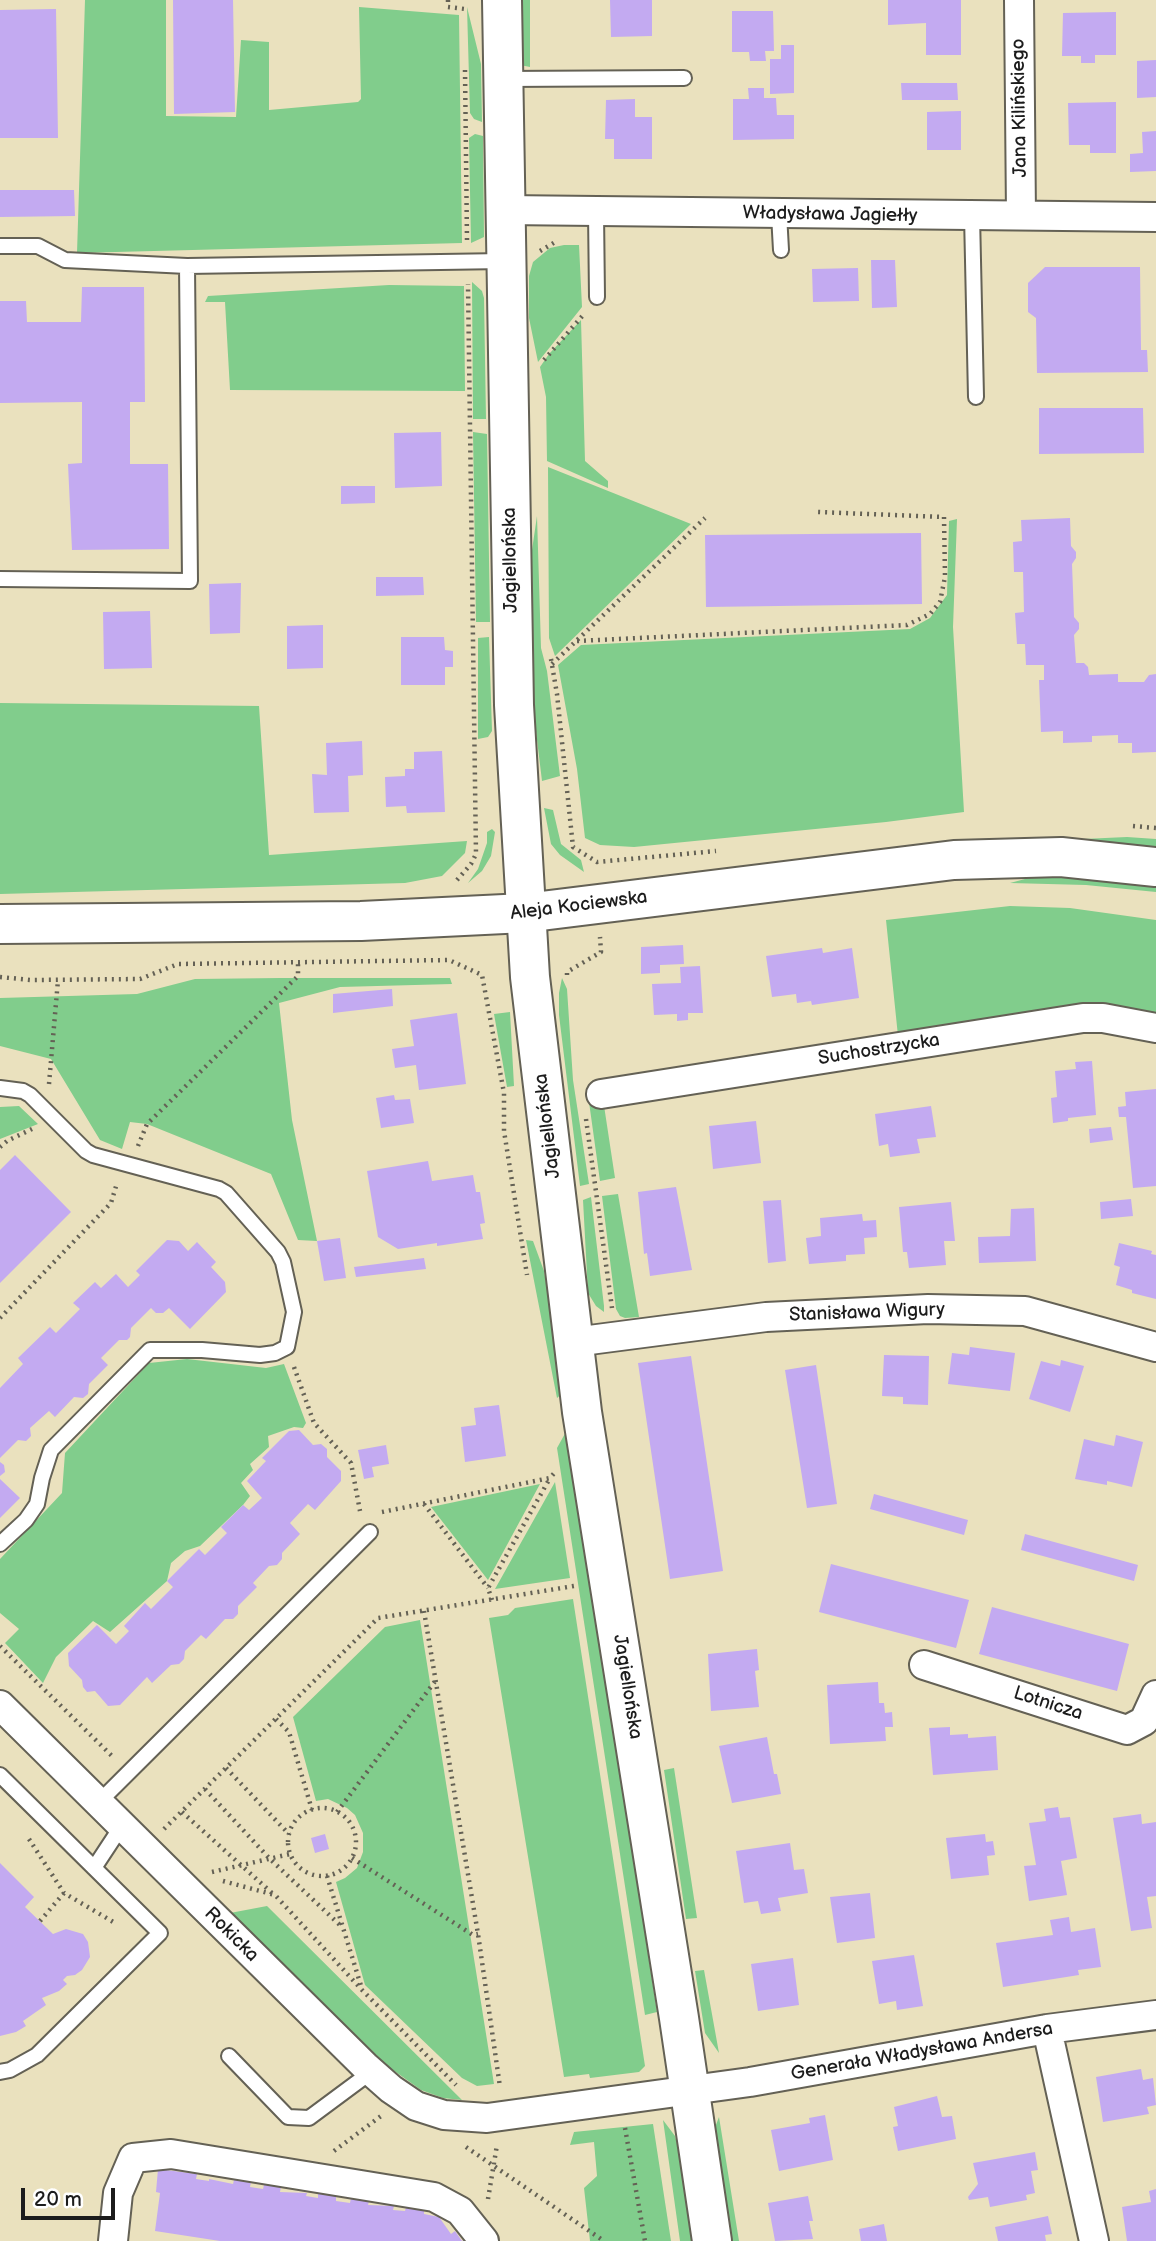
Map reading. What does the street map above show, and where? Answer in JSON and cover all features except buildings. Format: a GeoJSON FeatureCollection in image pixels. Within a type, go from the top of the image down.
{"type":"FeatureCollection","features":[{"type":"Feature","properties":{"kind":"main road","name":"Jagiellońska"},"geometry":{"type":"LineString","coordinates":[[502,0],[514,705],[530,977],[582,1412],[712,2241]]}},
{"type":"Feature","properties":{"kind":"main road","name":"Aleja Kociewska"},"geometry":{"type":"LineString","coordinates":[[0,924],[446,918],[525,913],[954,860],[1061,857],[1156,867]]}},
{"type":"Feature","properties":{"kind":"street","name":"Jana Kilińskiego"},"geometry":{"type":"LineString","coordinates":[[1019,0],[1021,215]]}},
{"type":"Feature","properties":{"kind":"street","name":"Władysława Jagiełły"},"geometry":{"type":"LineString","coordinates":[[504,210],[1156,217]]}},
{"type":"Feature","properties":{"kind":"street","name":"Suchostrzycka"},"geometry":{"type":"LineString","coordinates":[[601,1094],[1083,1018],[1103,1017],[1156,1028]]}},
{"type":"Feature","properties":{"kind":"street","name":"Stanisława Wigury"},"geometry":{"type":"LineString","coordinates":[[574,1342],[766,1317],[928,1309],[1025,1311],[1156,1348]]}},
{"type":"Feature","properties":{"kind":"street","name":"Lotnicza"},"geometry":{"type":"LineString","coordinates":[[924,1665],[1126,1730],[1144,1721],[1156,1695]]}},
{"type":"Feature","properties":{"kind":"street","name":"Rokicka"},"geometry":{"type":"LineString","coordinates":[[0,1705],[97,1804],[371,2072],[416,2106],[493,2130],[618,2100]]}},
{"type":"Feature","properties":{"kind":"street","name":"Generała Władysława Andersa"},"geometry":{"type":"LineString","coordinates":[[689,2090],[750,2082],[1047,2029],[1156,2015]]}},
{"type":"Feature","properties":{"kind":"street"},"geometry":{"type":"LineString","coordinates":[[1047,2029],[1094,2241]]}},
{"type":"Feature","properties":{"kind":"street"},"geometry":{"type":"LineString","coordinates":[[618,2100],[689,2090]]}},
{"type":"Feature","properties":{"kind":"street"},"geometry":{"type":"LineString","coordinates":[[113,2241],[118,2193],[133,2158],[171,2154],[434,2197],[460,2211],[484,2241]]}},
{"type":"Feature","properties":{"kind":"lane"},"geometry":{"type":"LineString","coordinates":[[502,79],[684,78]]}},
{"type":"Feature","properties":{"kind":"lane"},"geometry":{"type":"LineString","coordinates":[[596,212],[597,297]]}},
{"type":"Feature","properties":{"kind":"lane"},"geometry":{"type":"LineString","coordinates":[[779,214],[781,250]]}},
{"type":"Feature","properties":{"kind":"lane"},"geometry":{"type":"LineString","coordinates":[[972,215],[976,397]]}},
{"type":"Feature","properties":{"kind":"lane"},"geometry":{"type":"LineString","coordinates":[[0,246],[38,246],[65,260],[187,266],[505,261]]}},
{"type":"Feature","properties":{"kind":"lane"},"geometry":{"type":"LineString","coordinates":[[0,579],[190,581],[187,266]]}},
{"type":"Feature","properties":{"kind":"lane"},"geometry":{"type":"LineString","coordinates":[[0,1088],[23,1091],[86,1152],[219,1189],[226,1194],[284,1262],[294,1312],[281,1350],[260,1355],[202,1350],[150,1350],[51,1450],[37,1504],[26,1520],[0,1544]]}},
{"type":"Feature","properties":{"kind":"lane"},"geometry":{"type":"LineString","coordinates":[[97,1804],[370,1532]]}},
{"type":"Feature","properties":{"kind":"lane"},"geometry":{"type":"LineString","coordinates":[[0,1775],[160,1933],[37,2055],[10,2070],[0,2072]]}},
{"type":"Feature","properties":{"kind":"lane"},"geometry":{"type":"LineString","coordinates":[[94,1868],[121,1827]]}},
{"type":"Feature","properties":{"kind":"lane"},"geometry":{"type":"LineString","coordinates":[[229,2056],[288,2117],[309,2118],[371,2072]]}},
{"type":"Feature","properties":{"kind":"path"},"geometry":{"type":"LineString","coordinates":[[448,0],[448,7],[464,9],[465,22]]}},
{"type":"Feature","properties":{"kind":"path"},"geometry":{"type":"LineString","coordinates":[[0,977],[58,980],[140,979],[178,964],[449,960],[445,892],[471,864],[476,853],[465,62]]}},
{"type":"Feature","properties":{"kind":"path"},"geometry":{"type":"LineString","coordinates":[[576,641],[907,625],[930,614],[940,603],[945,577],[944,517],[818,512]]}},
{"type":"Feature","properties":{"kind":"path"},"geometry":{"type":"LineString","coordinates":[[552,664],[705,518]]}},
{"type":"Feature","properties":{"kind":"path"},"geometry":{"type":"LineString","coordinates":[[566,791],[573,847],[597,862]]}},
{"type":"Feature","properties":{"kind":"path"},"geometry":{"type":"LineString","coordinates":[[0,1318],[111,1203],[119,1178],[130,1165],[147,1124],[298,976],[298,963]]}},
{"type":"Feature","properties":{"kind":"path"},"geometry":{"type":"LineString","coordinates":[[36,1101],[49,1088],[58,980]]}},
{"type":"Feature","properties":{"kind":"path"},"geometry":{"type":"LineString","coordinates":[[0,1147],[7,1141],[54,1120]]}},
{"type":"Feature","properties":{"kind":"path"},"geometry":{"type":"LineString","coordinates":[[281,1350],[314,1423],[351,1463],[361,1516]]}},
{"type":"Feature","properties":{"kind":"path"},"geometry":{"type":"LineString","coordinates":[[488,1588],[558,1469]]}},
{"type":"Feature","properties":{"kind":"path"},"geometry":{"type":"LineString","coordinates":[[374,1513],[551,1478]]}},
{"type":"Feature","properties":{"kind":"path"},"geometry":{"type":"LineString","coordinates":[[424,1504],[488,1588],[492,1600]]}},
{"type":"Feature","properties":{"kind":"path"},"geometry":{"type":"LineString","coordinates":[[155,1827],[161,1833],[378,1618],[574,1586]]}},
{"type":"Feature","properties":{"kind":"path"},"geometry":{"type":"LineString","coordinates":[[424,1611],[478,1934],[501,2094]]}},
{"type":"Feature","properties":{"kind":"path"},"geometry":{"type":"LineString","coordinates":[[0,1646],[119,1763],[123,1778]]}},
{"type":"Feature","properties":{"kind":"path"},"geometry":{"type":"LineString","coordinates":[[337,1812],[437,1679]]}},
{"type":"Feature","properties":{"kind":"path"},"geometry":{"type":"LineString","coordinates":[[276,1719],[289,1732],[312,1810]]}},
{"type":"Feature","properties":{"kind":"path"},"geometry":{"type":"LineString","coordinates":[[226,1768],[289,1834]]}},
{"type":"Feature","properties":{"kind":"path"},"geometry":{"type":"LineString","coordinates":[[205,1789],[270,1859],[342,1927]]}},
{"type":"Feature","properties":{"kind":"path"},"geometry":{"type":"LineString","coordinates":[[328,1809],[337,1812],[352,1827],[355,1848],[352,1858],[337,1872],[327,1876],[309,1874],[301,1869],[290,1854],[289,1834],[299,1817],[312,1810],[328,1809]]}},
{"type":"Feature","properties":{"kind":"path"},"geometry":{"type":"LineString","coordinates":[[182,1812],[275,1895],[362,1990],[463,2090]]}},
{"type":"Feature","properties":{"kind":"path"},"geometry":{"type":"LineString","coordinates":[[27,1837],[64,1893],[119,1926]]}},
{"type":"Feature","properties":{"kind":"path"},"geometry":{"type":"LineString","coordinates":[[275,1895],[202,1875],[290,1854]]}},
{"type":"Feature","properties":{"kind":"path"},"geometry":{"type":"LineString","coordinates":[[352,1858],[472,1935],[478,1934]]}},
{"type":"Feature","properties":{"kind":"path"},"geometry":{"type":"LineString","coordinates":[[327,1876],[362,1990]]}},
{"type":"Feature","properties":{"kind":"path"},"geometry":{"type":"LineString","coordinates":[[40,1921],[64,1893]]}},
{"type":"Feature","properties":{"kind":"path"},"geometry":{"type":"LineString","coordinates":[[618,2100],[624,2120],[645,2241]]}},
{"type":"Feature","properties":{"kind":"path"},"geometry":{"type":"LineString","coordinates":[[330,2154],[382,2116]]}},
{"type":"Feature","properties":{"kind":"path"},"geometry":{"type":"LineString","coordinates":[[487,2205],[493,2167],[493,2130]]}},
{"type":"Feature","properties":{"kind":"path"},"geometry":{"type":"LineString","coordinates":[[457,2141],[604,2241]]}},
{"type":"Feature","properties":{"kind":"green space"},"geometry":{"type":"Polygon","coordinates":[[[85,0],[166,0],[166,116],[236,117],[241,40],[269,42],[269,110],[358,102],[361,99],[359,7],[459,15],[462,243],[77,253],[85,0]]]}},
{"type":"Feature","properties":{"kind":"green space"},"geometry":{"type":"Polygon","coordinates":[[[521,0],[530,0],[530,67],[520,65],[521,0]]]}},
{"type":"Feature","properties":{"kind":"green space"},"geometry":{"type":"Polygon","coordinates":[[[467,7],[481,64],[482,122],[474,119],[470,113],[467,7]]]}},
{"type":"Feature","properties":{"kind":"green space"},"geometry":{"type":"Polygon","coordinates":[[[475,134],[483,136],[484,237],[471,243],[469,138],[475,134]]]}},
{"type":"Feature","properties":{"kind":"green space"},"geometry":{"type":"Polygon","coordinates":[[[579,245],[582,307],[538,362],[529,318],[529,276],[533,262],[550,248],[579,245]]]}},
{"type":"Feature","properties":{"kind":"green space"},"geometry":{"type":"Polygon","coordinates":[[[472,282],[482,291],[484,298],[486,419],[473,419],[472,282]]]}},
{"type":"Feature","properties":{"kind":"green space"},"geometry":{"type":"Polygon","coordinates":[[[389,285],[464,286],[465,391],[230,390],[225,302],[205,302],[208,296],[389,285]]]}},
{"type":"Feature","properties":{"kind":"green space"},"geometry":{"type":"Polygon","coordinates":[[[581,320],[585,461],[608,481],[608,488],[547,461],[546,397],[540,367],[581,320]]]}},
{"type":"Feature","properties":{"kind":"green space"},"geometry":{"type":"Polygon","coordinates":[[[473,432],[487,434],[490,622],[476,622],[473,432]]]}},
{"type":"Feature","properties":{"kind":"green space"},"geometry":{"type":"Polygon","coordinates":[[[548,467],[691,524],[555,656],[549,638],[548,467]]]}},
{"type":"Feature","properties":{"kind":"green space"},"geometry":{"type":"Polygon","coordinates":[[[537,516],[541,648],[547,671],[560,776],[542,781],[526,649],[527,584],[537,516]]]}},
{"type":"Feature","properties":{"kind":"green space"},"geometry":{"type":"Polygon","coordinates":[[[957,519],[953,627],[964,812],[634,847],[600,845],[585,838],[577,769],[558,665],[581,645],[910,629],[930,618],[947,595],[949,521],[957,519]]]}},
{"type":"Feature","properties":{"kind":"green space"},"geometry":{"type":"Polygon","coordinates":[[[489,637],[492,731],[488,737],[478,739],[478,638],[489,637]]]}},
{"type":"Feature","properties":{"kind":"green space"},"geometry":{"type":"Polygon","coordinates":[[[0,703],[259,706],[269,855],[467,841],[465,853],[442,876],[405,883],[0,894],[0,703]]]}},
{"type":"Feature","properties":{"kind":"green space"},"geometry":{"type":"Polygon","coordinates":[[[544,808],[553,810],[561,844],[581,860],[584,872],[560,855],[551,844],[544,808]]]}},
{"type":"Feature","properties":{"kind":"green space"},"geometry":{"type":"Polygon","coordinates":[[[492,829],[495,832],[491,856],[482,871],[468,883],[478,869],[487,843],[487,832],[492,829]]]}},
{"type":"Feature","properties":{"kind":"green space"},"geometry":{"type":"Polygon","coordinates":[[[1083,839],[1156,839],[1156,848],[1083,839]]]}},
{"type":"Feature","properties":{"kind":"green space"},"geometry":{"type":"Polygon","coordinates":[[[1040,875],[1156,886],[1156,892],[1086,885],[1010,883],[1040,875]]]}},
{"type":"Feature","properties":{"kind":"green space"},"geometry":{"type":"Polygon","coordinates":[[[1010,906],[1070,908],[1156,920],[1156,1014],[1107,1007],[1036,1010],[898,1036],[886,920],[1010,906]]]}},
{"type":"Feature","properties":{"kind":"green space"},"geometry":{"type":"Polygon","coordinates":[[[450,978],[452,984],[340,987],[279,1003],[292,1120],[317,1241],[298,1240],[271,1174],[147,1124],[130,1122],[122,1149],[100,1140],[51,1059],[0,1046],[0,998],[137,994],[195,979],[450,978]]]}},
{"type":"Feature","properties":{"kind":"green space"},"geometry":{"type":"Polygon","coordinates":[[[562,978],[567,989],[573,1080],[589,1184],[580,1186],[559,1015],[562,978]]]}},
{"type":"Feature","properties":{"kind":"green space"},"geometry":{"type":"Polygon","coordinates":[[[510,1012],[514,1086],[507,1087],[494,1014],[510,1012]]]}},
{"type":"Feature","properties":{"kind":"green space"},"geometry":{"type":"Polygon","coordinates":[[[603,1099],[615,1178],[600,1181],[589,1102],[603,1099]]]}},
{"type":"Feature","properties":{"kind":"green space"},"geometry":{"type":"Polygon","coordinates":[[[19,1106],[38,1124],[0,1139],[0,1107],[19,1106]]]}},
{"type":"Feature","properties":{"kind":"green space"},"geometry":{"type":"Polygon","coordinates":[[[618,1194],[639,1317],[625,1318],[620,1316],[616,1309],[602,1196],[618,1194]]]}},
{"type":"Feature","properties":{"kind":"green space"},"geometry":{"type":"Polygon","coordinates":[[[591,1197],[604,1312],[596,1306],[588,1293],[583,1200],[591,1197]]]}},
{"type":"Feature","properties":{"kind":"green space"},"geometry":{"type":"Polygon","coordinates":[[[526,1240],[533,1241],[544,1271],[564,1392],[557,1398],[526,1240]]]}},
{"type":"Feature","properties":{"kind":"green space"},"geometry":{"type":"Polygon","coordinates":[[[187,1359],[266,1368],[284,1364],[306,1423],[303,1428],[294,1427],[268,1436],[269,1447],[250,1464],[253,1470],[241,1483],[250,1496],[243,1505],[200,1546],[185,1551],[171,1563],[167,1581],[110,1632],[93,1621],[56,1657],[43,1683],[5,1643],[19,1629],[0,1613],[0,1559],[62,1493],[65,1453],[149,1363],[187,1359]]]}},
{"type":"Feature","properties":{"kind":"green space"},"geometry":{"type":"Polygon","coordinates":[[[567,1430],[657,2012],[645,2015],[557,1448],[567,1430]]]}},
{"type":"Feature","properties":{"kind":"green space"},"geometry":{"type":"Polygon","coordinates":[[[555,1482],[570,1578],[495,1589],[555,1482]]]}},
{"type":"Feature","properties":{"kind":"green space"},"geometry":{"type":"Polygon","coordinates":[[[540,1484],[488,1580],[431,1507],[540,1484]]]}},
{"type":"Feature","properties":{"kind":"green space"},"geometry":{"type":"Polygon","coordinates":[[[573,1599],[645,2066],[639,2072],[590,2078],[589,2074],[564,2077],[489,1618],[508,1615],[515,1608],[573,1599]]]}},
{"type":"Feature","properties":{"kind":"green space"},"geometry":{"type":"Polygon","coordinates":[[[420,1620],[494,2084],[477,2086],[462,2078],[365,1985],[336,1882],[357,1868],[363,1852],[363,1833],[355,1815],[347,1808],[328,1799],[316,1801],[293,1717],[385,1627],[420,1620]]]}},
{"type":"Feature","properties":{"kind":"green space"},"geometry":{"type":"Polygon","coordinates":[[[674,1768],[697,1918],[686,1919],[664,1770],[674,1768]]]}},
{"type":"Feature","properties":{"kind":"green space"},"geometry":{"type":"Polygon","coordinates":[[[267,1906],[462,2100],[443,2098],[421,2090],[379,2060],[341,2026],[230,1913],[267,1906]]]}},
{"type":"Feature","properties":{"kind":"green space"},"geometry":{"type":"Polygon","coordinates":[[[704,1970],[719,2053],[705,2033],[695,1971],[704,1970]]]}},
{"type":"Feature","properties":{"kind":"green space"},"geometry":{"type":"Polygon","coordinates":[[[719,2117],[739,2241],[732,2241],[714,2130],[719,2117]]]}},
{"type":"Feature","properties":{"kind":"green space"},"geometry":{"type":"Polygon","coordinates":[[[663,2120],[675,2136],[678,2147],[692,2241],[680,2241],[663,2120]]]}},
{"type":"Feature","properties":{"kind":"green space"},"geometry":{"type":"Polygon","coordinates":[[[653,2124],[671,2241],[590,2241],[584,2188],[597,2176],[594,2142],[570,2145],[574,2132],[653,2124]]]}}]}
